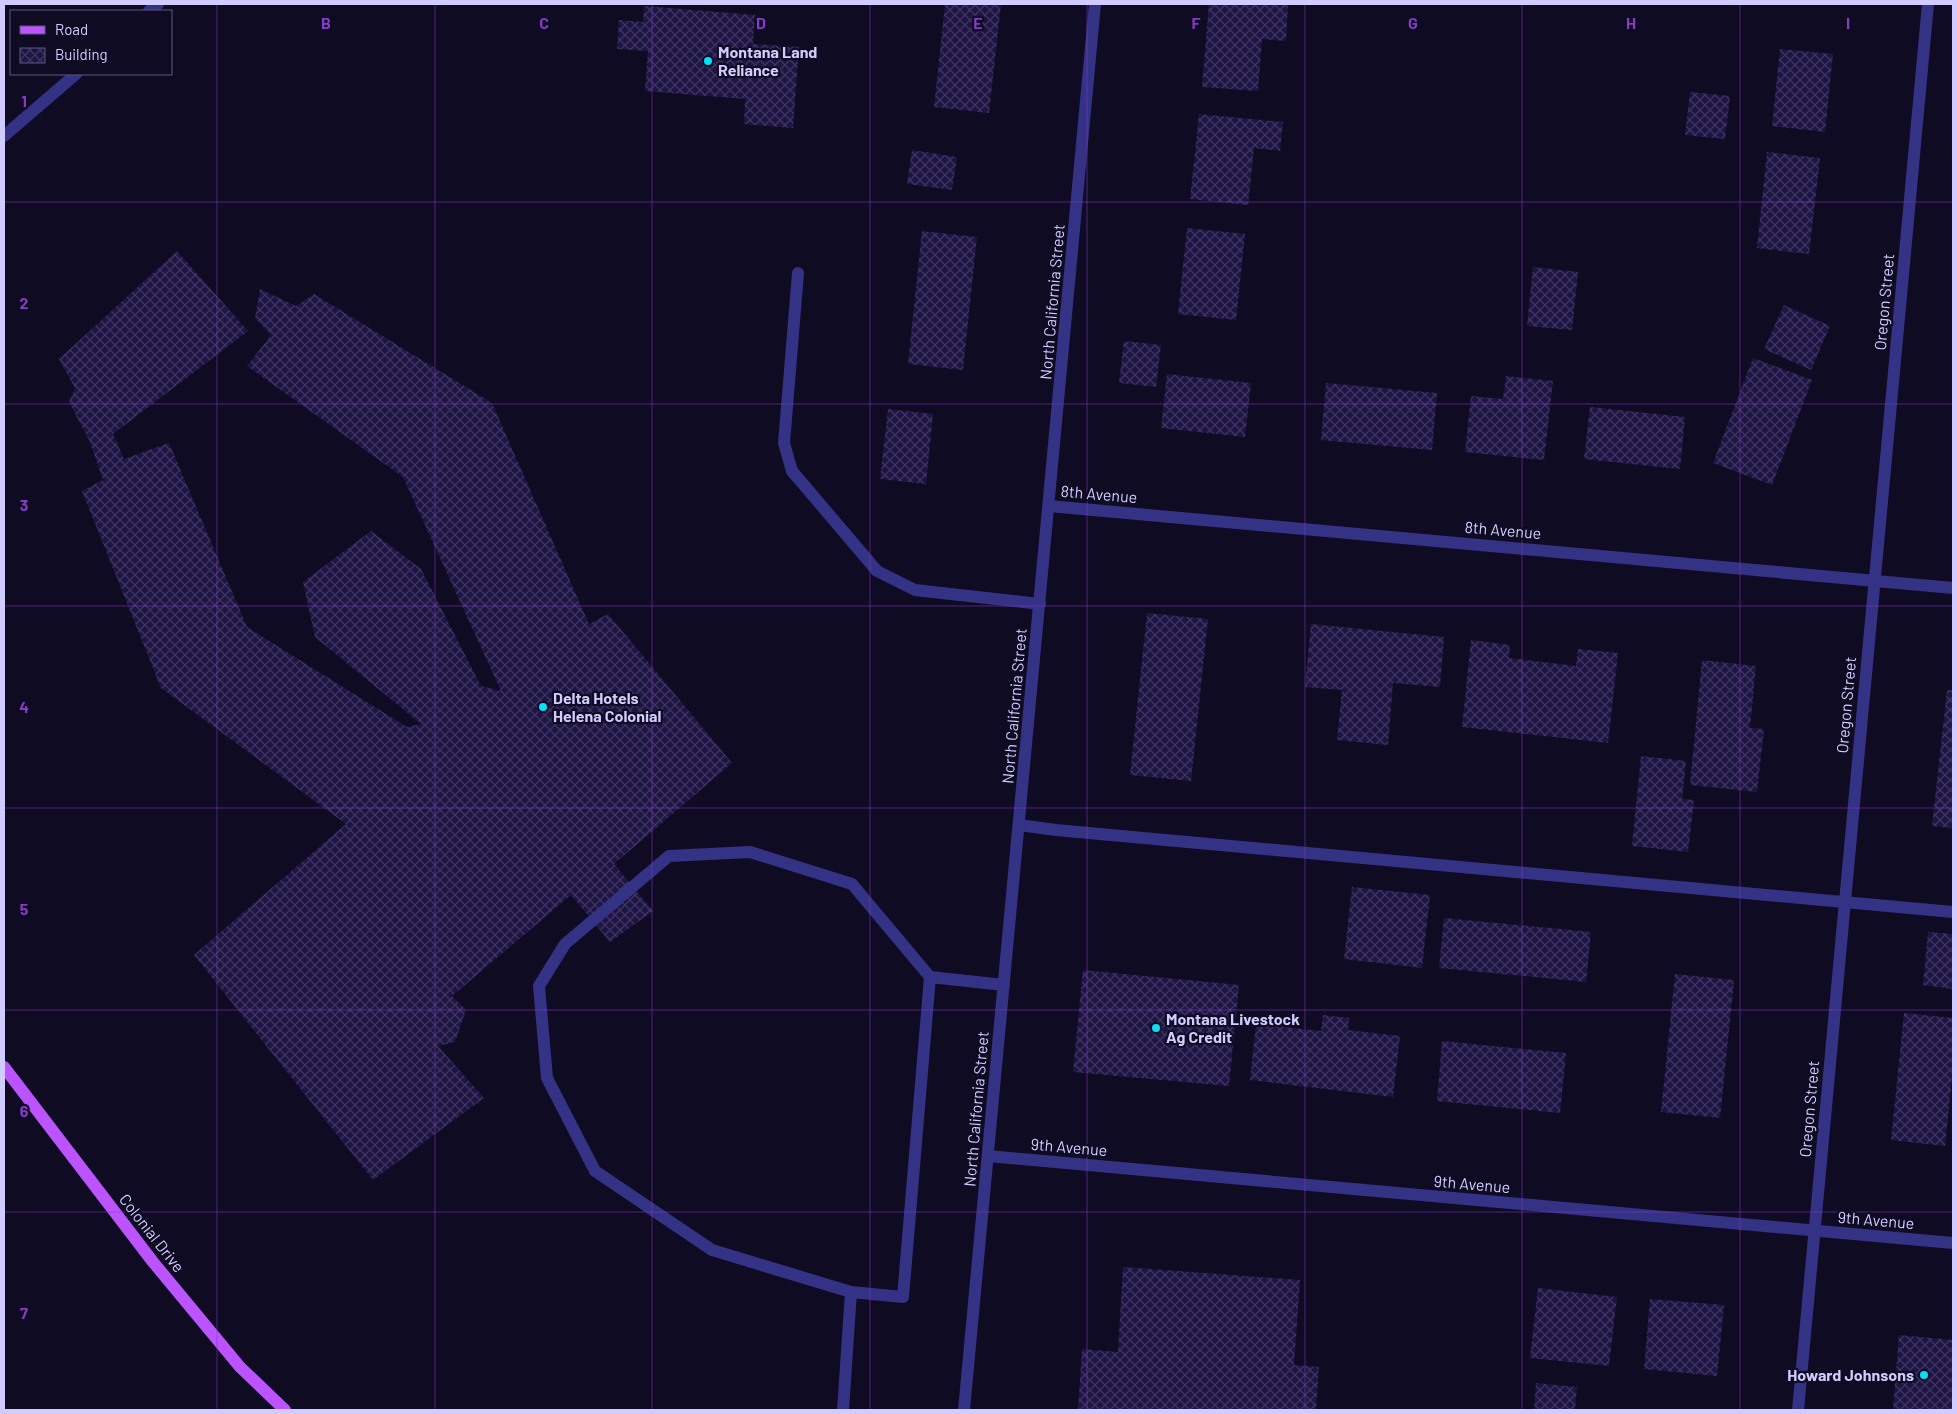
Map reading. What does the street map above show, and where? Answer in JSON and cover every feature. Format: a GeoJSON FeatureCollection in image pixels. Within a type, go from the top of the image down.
{"type":"FeatureCollection","features":[{"type":"Feature","properties":{"kind":"main road","name":"Colonial Drive"},"geometry":{"type":"LineString","coordinates":[[4,1067],[153,1262],[240,1367],[285,1410]]}},
{"type":"Feature","properties":{"kind":"street","name":"North California Street"},"geometry":{"type":"LineString","coordinates":[[964,1410],[1095,4]]}},
{"type":"Feature","properties":{"kind":"street","name":"Oregon Street"},"geometry":{"type":"LineString","coordinates":[[1798,1410],[1928,4]]}},
{"type":"Feature","properties":{"kind":"street"},"geometry":{"type":"LineString","coordinates":[[4,136],[75,75]]}},
{"type":"Feature","properties":{"kind":"street"},"geometry":{"type":"LineString","coordinates":[[798,273],[784,443],[792,471],[877,571],[915,590],[1040,604]]}},
{"type":"Feature","properties":{"kind":"street","name":"8th Avenue"},"geometry":{"type":"LineString","coordinates":[[1049,506],[1953,588]]}},
{"type":"Feature","properties":{"kind":"street"},"geometry":{"type":"LineString","coordinates":[[1019,825],[1056,830],[1953,912]]}},
{"type":"Feature","properties":{"kind":"street"},"geometry":{"type":"LineString","coordinates":[[930,977],[902,1297],[851,1292],[712,1250],[595,1171],[547,1078],[539,986],[565,944],[668,856],[750,852],[852,884],[930,977],[1004,985]]}},
{"type":"Feature","properties":{"kind":"street","name":"9th Avenue"},"geometry":{"type":"LineString","coordinates":[[988,1156],[1953,1243]]}},
{"type":"Feature","properties":{"kind":"street"},"geometry":{"type":"LineString","coordinates":[[844,1410],[851,1292]]}},
{"type":"Feature","properties":{"kind":"building"},"geometry":{"type":"Polygon","coordinates":[[[945,4],[1001,4],[989,113],[934,107],[945,4]]]}},
{"type":"Feature","properties":{"kind":"building"},"geometry":{"type":"Polygon","coordinates":[[[1209,4],[1288,5],[1286,41],[1262,39],[1258,91],[1202,87],[1209,4]]]}},
{"type":"Feature","properties":{"kind":"building"},"geometry":{"type":"Polygon","coordinates":[[[644,6],[755,15],[753,44],[799,47],[793,128],[744,124],[745,99],[645,91],[648,51],[617,49],[619,20],[643,22],[644,6]]]}},
{"type":"Feature","properties":{"kind":"building"},"geometry":{"type":"Polygon","coordinates":[[[1780,49],[1833,54],[1825,132],[1772,126],[1780,49]]]}},
{"type":"Feature","properties":{"kind":"building"},"geometry":{"type":"Polygon","coordinates":[[[1690,92],[1730,96],[1725,139],[1685,135],[1690,92]]]}},
{"type":"Feature","properties":{"kind":"building"},"geometry":{"type":"Polygon","coordinates":[[[1199,114],[1283,122],[1280,151],[1254,148],[1248,205],[1190,199],[1199,114]]]}},
{"type":"Feature","properties":{"kind":"building"},"geometry":{"type":"Polygon","coordinates":[[[912,150],[957,157],[952,190],[907,184],[912,150]]]}},
{"type":"Feature","properties":{"kind":"building"},"geometry":{"type":"Polygon","coordinates":[[[1767,152],[1820,158],[1809,254],[1757,248],[1767,152]]]}},
{"type":"Feature","properties":{"kind":"building"},"geometry":{"type":"Polygon","coordinates":[[[1187,228],[1245,234],[1236,320],[1178,314],[1187,228]]]}},
{"type":"Feature","properties":{"kind":"building"},"geometry":{"type":"Polygon","coordinates":[[[922,231],[977,237],[963,370],[908,364],[922,231]]]}},
{"type":"Feature","properties":{"kind":"building","name":"Delta Hotels Helena Colonial"},"geometry":{"type":"Polygon","coordinates":[[[177,251],[248,331],[113,434],[124,459],[169,443],[247,627],[407,727],[421,724],[315,637],[303,582],[371,531],[421,569],[481,686],[501,691],[403,477],[247,366],[271,335],[255,318],[260,289],[296,306],[314,294],[492,403],[589,624],[608,614],[732,763],[614,864],[653,911],[610,942],[571,895],[452,996],[466,1010],[455,1042],[438,1046],[484,1098],[373,1180],[194,955],[346,824],[161,688],[82,491],[103,480],[90,442],[69,402],[75,388],[59,359],[177,251]]]}},
{"type":"Feature","properties":{"kind":"building"},"geometry":{"type":"Polygon","coordinates":[[[1533,267],[1578,272],[1572,330],[1527,326],[1533,267]]]}},
{"type":"Feature","properties":{"kind":"building"},"geometry":{"type":"Polygon","coordinates":[[[1784,305],[1830,326],[1811,370],[1764,349],[1784,305]]]}},
{"type":"Feature","properties":{"kind":"building"},"geometry":{"type":"Polygon","coordinates":[[[1124,341],[1161,345],[1156,387],[1119,383],[1124,341]]]}},
{"type":"Feature","properties":{"kind":"building"},"geometry":{"type":"Polygon","coordinates":[[[1753,358],[1812,380],[1772,485],[1713,463],[1753,358]]]}},
{"type":"Feature","properties":{"kind":"building"},"geometry":{"type":"Polygon","coordinates":[[[1167,374],[1251,383],[1245,437],[1161,428],[1167,374]]]}},
{"type":"Feature","properties":{"kind":"building"},"geometry":{"type":"Polygon","coordinates":[[[1506,376],[1553,381],[1544,460],[1465,452],[1471,396],[1503,399],[1506,376]]]}},
{"type":"Feature","properties":{"kind":"building"},"geometry":{"type":"Polygon","coordinates":[[[1326,383],[1437,393],[1432,450],[1321,440],[1326,383]]]}},
{"type":"Feature","properties":{"kind":"building"},"geometry":{"type":"Polygon","coordinates":[[[1590,407],[1685,417],[1680,469],[1584,459],[1590,407]]]}},
{"type":"Feature","properties":{"kind":"building"},"geometry":{"type":"Polygon","coordinates":[[[888,409],[933,414],[926,484],[880,479],[888,409]]]}},
{"type":"Feature","properties":{"kind":"building"},"geometry":{"type":"Polygon","coordinates":[[[1147,613],[1208,619],[1191,781],[1130,775],[1147,613]]]}},
{"type":"Feature","properties":{"kind":"building"},"geometry":{"type":"Polygon","coordinates":[[[1311,624],[1444,637],[1440,687],[1393,683],[1388,745],[1337,740],[1342,690],[1305,687],[1311,624]]]}},
{"type":"Feature","properties":{"kind":"building"},"geometry":{"type":"Polygon","coordinates":[[[1471,640],[1510,645],[1509,658],[1576,666],[1578,649],[1618,653],[1608,743],[1462,727],[1471,640]]]}},
{"type":"Feature","properties":{"kind":"building"},"geometry":{"type":"Polygon","coordinates":[[[1702,660],[1756,666],[1750,728],[1764,729],[1757,792],[1690,785],[1702,660]]]}},
{"type":"Feature","properties":{"kind":"building"},"geometry":{"type":"Polygon","coordinates":[[[1947,690],[1953,690],[1953,828],[1932,826],[1947,690]]]}},
{"type":"Feature","properties":{"kind":"building"},"geometry":{"type":"Polygon","coordinates":[[[1641,756],[1686,761],[1682,799],[1694,800],[1688,852],[1632,846],[1641,756]]]}},
{"type":"Feature","properties":{"kind":"building"},"geometry":{"type":"Polygon","coordinates":[[[1352,887],[1430,895],[1422,968],[1344,959],[1352,887]]]}},
{"type":"Feature","properties":{"kind":"building"},"geometry":{"type":"Polygon","coordinates":[[[1444,918],[1591,932],[1586,982],[1439,968],[1444,918]]]}},
{"type":"Feature","properties":{"kind":"building"},"geometry":{"type":"Polygon","coordinates":[[[1928,932],[1953,934],[1953,989],[1923,985],[1928,932]]]}},
{"type":"Feature","properties":{"kind":"building","name":"Montana Livestock Ag Credit"},"geometry":{"type":"Polygon","coordinates":[[[1083,970],[1239,985],[1229,1086],[1073,1072],[1083,970]]]}},
{"type":"Feature","properties":{"kind":"building"},"geometry":{"type":"Polygon","coordinates":[[[1675,974],[1734,980],[1720,1118],[1661,1112],[1675,974]]]}},
{"type":"Feature","properties":{"kind":"building"},"geometry":{"type":"Polygon","coordinates":[[[1904,1013],[1953,1018],[1953,1066],[1945,1146],[1891,1140],[1904,1013]]]}},
{"type":"Feature","properties":{"kind":"building"},"geometry":{"type":"Polygon","coordinates":[[[1323,1015],[1349,1018],[1348,1030],[1400,1036],[1393,1097],[1250,1080],[1256,1024],[1321,1031],[1323,1015]]]}},
{"type":"Feature","properties":{"kind":"building"},"geometry":{"type":"Polygon","coordinates":[[[1442,1041],[1566,1053],[1560,1113],[1437,1101],[1442,1041]]]}},
{"type":"Feature","properties":{"kind":"building"},"geometry":{"type":"Polygon","coordinates":[[[1123,1267],[1300,1280],[1294,1365],[1319,1367],[1316,1410],[1078,1410],[1082,1349],[1118,1352],[1123,1267]]]}},
{"type":"Feature","properties":{"kind":"building"},"geometry":{"type":"Polygon","coordinates":[[[1538,1288],[1617,1297],[1609,1366],[1530,1358],[1538,1288]]]}},
{"type":"Feature","properties":{"kind":"building"},"geometry":{"type":"Polygon","coordinates":[[[1650,1299],[1724,1305],[1717,1376],[1644,1369],[1650,1299]]]}},
{"type":"Feature","properties":{"kind":"building","name":"Howard Johnsons"},"geometry":{"type":"Polygon","coordinates":[[[1899,1335],[1953,1340],[1953,1410],[1893,1410],[1899,1335]]]}},
{"type":"Feature","properties":{"kind":"building"},"geometry":{"type":"Polygon","coordinates":[[[1536,1383],[1577,1387],[1575,1410],[1534,1410],[1536,1383]]]}},
{"type":"Feature","properties":{"kind":"place","name":"Montana Land Reliance"},"geometry":{"type":"Point","coordinates":[708,61]}},
{"type":"Feature","properties":{"kind":"place","name":"Delta Hotels Helena Colonial"},"geometry":{"type":"Point","coordinates":[543,707]}},
{"type":"Feature","properties":{"kind":"place","name":"Montana Livestock Ag Credit"},"geometry":{"type":"Point","coordinates":[1156,1028]}},
{"type":"Feature","properties":{"kind":"place","name":"Howard Johnsons"},"geometry":{"type":"Point","coordinates":[1924,1375]}}]}
